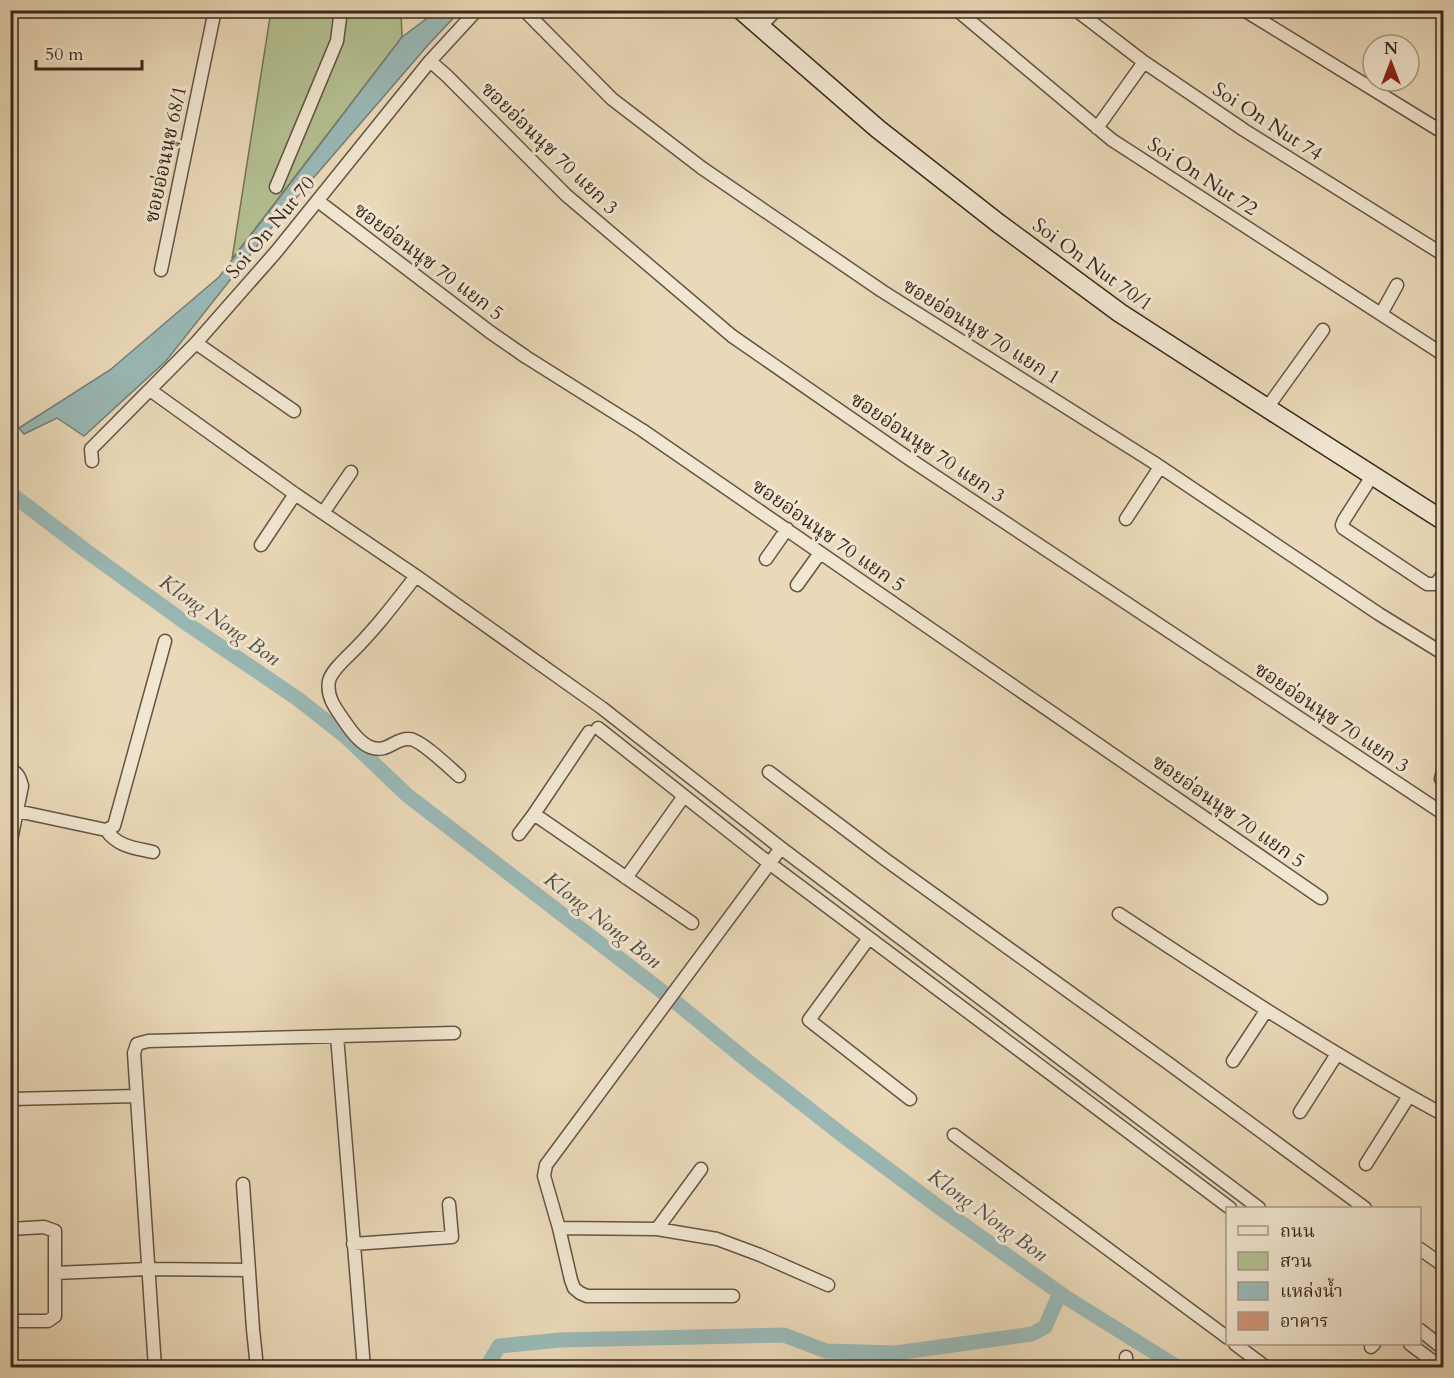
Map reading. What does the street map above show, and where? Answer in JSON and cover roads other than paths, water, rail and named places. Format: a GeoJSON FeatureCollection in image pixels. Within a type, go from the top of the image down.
{"type":"FeatureCollection","features":[{"type":"Feature","properties":{"kind":"street","name":"ซอยอ่อนนุช 68/1"},"geometry":{"type":"LineString","coordinates":[[161,270],[214,10]]}},
{"type":"Feature","properties":{"kind":"street"},"geometry":{"type":"LineString","coordinates":[[276,187],[337,41],[341,10]]}},
{"type":"Feature","properties":{"kind":"street","name":"Soi On Nut 70"},"geometry":{"type":"LineString","coordinates":[[92,462],[91,449],[196,343],[276,252],[430,61],[477,10]]}},
{"type":"Feature","properties":{"kind":"street","name":"ซอยอ่อนนุช 70 แยก 1"},"geometry":{"type":"LineString","coordinates":[[524,10],[612,99],[702,168],[882,291],[1160,467],[1379,614],[1443,654]]}},
{"type":"Feature","properties":{"kind":"street","name":"Soi On Nut 70/1"},"geometry":{"type":"LineString","coordinates":[[741,10],[847,103],[998,223],[1120,313],[1443,521]]}},
{"type":"Feature","properties":{"kind":"street"},"geometry":{"type":"LineString","coordinates":[[760,27],[776,10]]}},
{"type":"Feature","properties":{"kind":"street","name":"Soi On Nut 72"},"geometry":{"type":"LineString","coordinates":[[957,10],[1112,140],[1443,355]]}},
{"type":"Feature","properties":{"kind":"street","name":"Soi On Nut 74"},"geometry":{"type":"LineString","coordinates":[[1076,10],[1144,62],[1244,130],[1443,255]]}},
{"type":"Feature","properties":{"kind":"street"},"geometry":{"type":"LineString","coordinates":[[1244,10],[1262,15],[1443,133]]}},
{"type":"Feature","properties":{"kind":"street","name":"ซอยอ่อนนุช 70 แยก 3"},"geometry":{"type":"LineString","coordinates":[[430,61],[566,195],[732,336],[908,458],[1443,814]]}},
{"type":"Feature","properties":{"kind":"street"},"geometry":{"type":"LineString","coordinates":[[1097,128],[1144,62]]}},
{"type":"Feature","properties":{"kind":"street","name":"ซอยอ่อนนุช 70 แยก 5"},"geometry":{"type":"LineString","coordinates":[[318,201],[490,332],[642,430],[1321,898]]}},
{"type":"Feature","properties":{"kind":"street"},"geometry":{"type":"LineString","coordinates":[[1381,314],[1397,285]]}},
{"type":"Feature","properties":{"kind":"street"},"geometry":{"type":"LineString","coordinates":[[1267,408],[1323,330]]}},
{"type":"Feature","properties":{"kind":"street"},"geometry":{"type":"LineString","coordinates":[[196,343],[294,411]]}},
{"type":"Feature","properties":{"kind":"street"},"geometry":{"type":"LineString","coordinates":[[150,390],[602,708],[781,848],[1256,1207]]}},
{"type":"Feature","properties":{"kind":"street"},"geometry":{"type":"LineString","coordinates":[[1126,519],[1160,467]]}},
{"type":"Feature","properties":{"kind":"street"},"geometry":{"type":"LineString","coordinates":[[323,513],[351,472]]}},
{"type":"Feature","properties":{"kind":"street"},"geometry":{"type":"LineString","coordinates":[[1372,476],[1344,520],[1342,527],[1427,584],[1437,583],[1443,573]]}},
{"type":"Feature","properties":{"kind":"street"},"geometry":{"type":"LineString","coordinates":[[261,545],[295,494]]}},
{"type":"Feature","properties":{"kind":"street"},"geometry":{"type":"LineString","coordinates":[[766,559],[787,529]]}},
{"type":"Feature","properties":{"kind":"street"},"geometry":{"type":"LineString","coordinates":[[797,585],[820,553]]}},
{"type":"Feature","properties":{"kind":"street"},"geometry":{"type":"LineString","coordinates":[[416,576],[368,637],[330,677],[328,688],[331,702],[352,732],[368,746],[379,749],[388,748],[408,738],[417,741],[459,776]]}},
{"type":"Feature","properties":{"kind":"street"},"geometry":{"type":"LineString","coordinates":[[17,811],[106,830],[114,826],[165,641]]}},
{"type":"Feature","properties":{"kind":"street"},"geometry":{"type":"LineString","coordinates":[[519,834],[593,730],[684,796],[769,863],[1227,1207]]}},
{"type":"Feature","properties":{"kind":"street"},"geometry":{"type":"LineString","coordinates":[[1443,768],[1441,778],[1443,784]]}},
{"type":"Feature","properties":{"kind":"street"},"geometry":{"type":"LineString","coordinates":[[10,769],[20,777],[22,786],[10,845]]}},
{"type":"Feature","properties":{"kind":"street"},"geometry":{"type":"LineString","coordinates":[[768,772],[1362,1207]]}},
{"type":"Feature","properties":{"kind":"street"},"geometry":{"type":"LineString","coordinates":[[626,878],[684,796]]}},
{"type":"Feature","properties":{"kind":"street"},"geometry":{"type":"LineString","coordinates":[[534,814],[692,923]]}},
{"type":"Feature","properties":{"kind":"street"},"geometry":{"type":"LineString","coordinates":[[106,830],[112,838],[123,844],[153,852]]}},
{"type":"Feature","properties":{"kind":"street"},"geometry":{"type":"LineString","coordinates":[[733,1296],[587,1296],[580,1293],[574,1288],[571,1280],[544,1176],[546,1165],[781,848]]}},
{"type":"Feature","properties":{"kind":"street"},"geometry":{"type":"LineString","coordinates":[[1119,914],[1266,1011],[1443,1115]]}},
{"type":"Feature","properties":{"kind":"street"},"geometry":{"type":"LineString","coordinates":[[869,938],[809,1020],[910,1099]]}},
{"type":"Feature","properties":{"kind":"street"},"geometry":{"type":"LineString","coordinates":[[1233,1061],[1266,1011]]}},
{"type":"Feature","properties":{"kind":"street"},"geometry":{"type":"LineString","coordinates":[[155,1368],[134,1053],[137,1044],[148,1041],[454,1034]]}},
{"type":"Feature","properties":{"kind":"street"},"geometry":{"type":"LineString","coordinates":[[338,1036],[364,1368]]}},
{"type":"Feature","properties":{"kind":"street"},"geometry":{"type":"LineString","coordinates":[[1300,1112],[1337,1054]]}},
{"type":"Feature","properties":{"kind":"street"},"geometry":{"type":"LineString","coordinates":[[10,1099],[137,1095]]}},
{"type":"Feature","properties":{"kind":"street"},"geometry":{"type":"LineString","coordinates":[[1366,1164],[1408,1096]]}},
{"type":"Feature","properties":{"kind":"street"},"geometry":{"type":"LineString","coordinates":[[954,1135],[1226,1337]]}},
{"type":"Feature","properties":{"kind":"street"},"geometry":{"type":"LineString","coordinates":[[657,1229],[701,1169]]}},
{"type":"Feature","properties":{"kind":"street"},"geometry":{"type":"LineString","coordinates":[[243,1184],[257,1368]]}},
{"type":"Feature","properties":{"kind":"street"},"geometry":{"type":"LineString","coordinates":[[353,1244],[452,1237],[449,1204]]}},
{"type":"Feature","properties":{"kind":"street"},"geometry":{"type":"LineString","coordinates":[[10,1229],[44,1227],[55,1231],[55,1316],[48,1321],[10,1321]]}},
{"type":"Feature","properties":{"kind":"street"},"geometry":{"type":"LineString","coordinates":[[559,1228],[657,1229],[717,1239],[828,1285]]}},
{"type":"Feature","properties":{"kind":"street"},"geometry":{"type":"LineString","coordinates":[[1421,1250],[1443,1266]]}},
{"type":"Feature","properties":{"kind":"street"},"geometry":{"type":"LineString","coordinates":[[55,1273],[148,1269],[249,1270]]}},
{"type":"Feature","properties":{"kind":"street"},"geometry":{"type":"LineString","coordinates":[[1421,1332],[1443,1349]]}},
{"type":"Feature","properties":{"kind":"street"},"geometry":{"type":"LineString","coordinates":[[1236,1345],[1267,1368]]}},
{"type":"Feature","properties":{"kind":"street"},"geometry":{"type":"LineString","coordinates":[[1411,1345],[1442,1368]]}},
{"type":"Feature","properties":{"kind":"water"},"geometry":{"type":"Polygon","coordinates":[[[437,11],[460,11],[284,212],[166,361],[84,436],[57,418],[24,434],[19,428],[110,370],[219,277],[402,37],[437,11]]]}},
{"type":"Feature","properties":{"kind":"waterway","name":"Klong Nong Bon"},"geometry":{"type":"LineString","coordinates":[[10,493],[183,621],[298,699],[345,736],[407,795],[668,996],[845,1137],[1067,1298],[1179,1368]]}},
{"type":"Feature","properties":{"kind":"waterway"},"geometry":{"type":"LineString","coordinates":[[488,1368],[499,1346],[560,1340],[784,1335],[826,1351],[896,1353],[1032,1334],[1045,1327],[1060,1293]]}}]}
